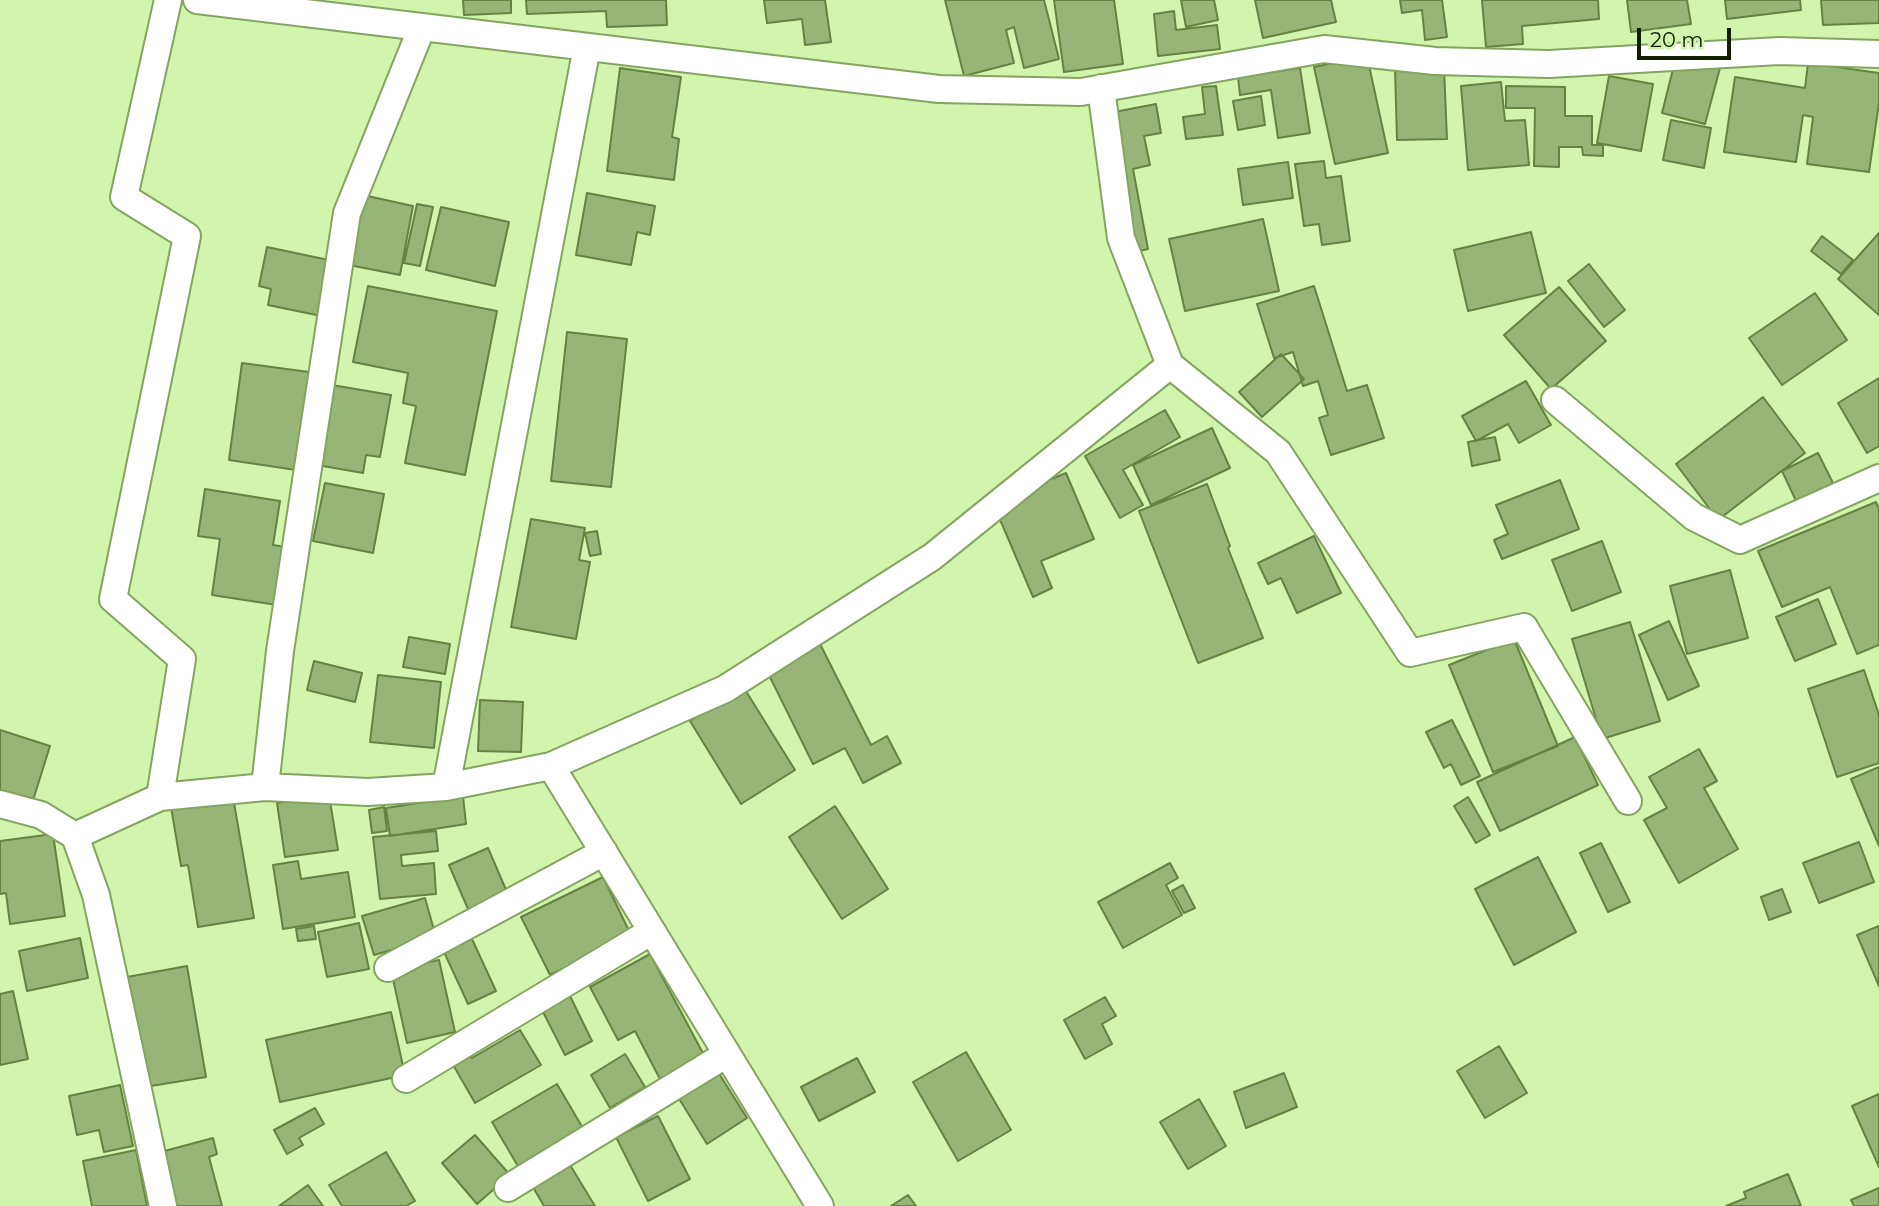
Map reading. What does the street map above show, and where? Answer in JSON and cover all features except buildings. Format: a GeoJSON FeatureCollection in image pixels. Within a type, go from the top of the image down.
{"type":"FeatureCollection","features":[{"type":"Feature","properties":{"kind":"street"},"geometry":{"type":"LineString","coordinates":[[160,797],[182,659],[113,599],[187,236],[124,197],[168,0]]}},
{"type":"Feature","properties":{"kind":"street"},"geometry":{"type":"LineString","coordinates":[[197,0],[939,89],[1080,92],[1324,49],[1435,61],[1549,64],[1779,51],[1879,54]]}},
{"type":"Feature","properties":{"kind":"street"},"geometry":{"type":"LineString","coordinates":[[264,787],[280,651],[347,214],[422,27]]}},
{"type":"Feature","properties":{"kind":"street"},"geometry":{"type":"LineString","coordinates":[[446,786],[587,47]]}},
{"type":"Feature","properties":{"kind":"street"},"geometry":{"type":"LineString","coordinates":[[1101,88],[1121,238],[1170,365],[1278,452],[1410,653],[1524,627],[1628,802]]}},
{"type":"Feature","properties":{"kind":"street"},"geometry":{"type":"LineString","coordinates":[[75,836],[160,797],[264,787],[368,792],[446,786],[551,766],[726,689],[932,557],[1170,365]]}},
{"type":"Feature","properties":{"kind":"street"},"geometry":{"type":"LineString","coordinates":[[1555,400],[1694,517],[1741,540],[1879,478]]}},
{"type":"Feature","properties":{"kind":"street"},"geometry":{"type":"LineString","coordinates":[[551,766],[820,1206]]}},
{"type":"Feature","properties":{"kind":"street"},"geometry":{"type":"LineString","coordinates":[[0,804],[41,815],[75,836],[96,895],[163,1206]]}},
{"type":"Feature","properties":{"kind":"street"},"geometry":{"type":"LineString","coordinates":[[388,968],[604,852]]}},
{"type":"Feature","properties":{"kind":"street"},"geometry":{"type":"LineString","coordinates":[[406,1079],[652,931]]}},
{"type":"Feature","properties":{"kind":"street"},"geometry":{"type":"LineString","coordinates":[[508,1188],[727,1054]]}}]}
